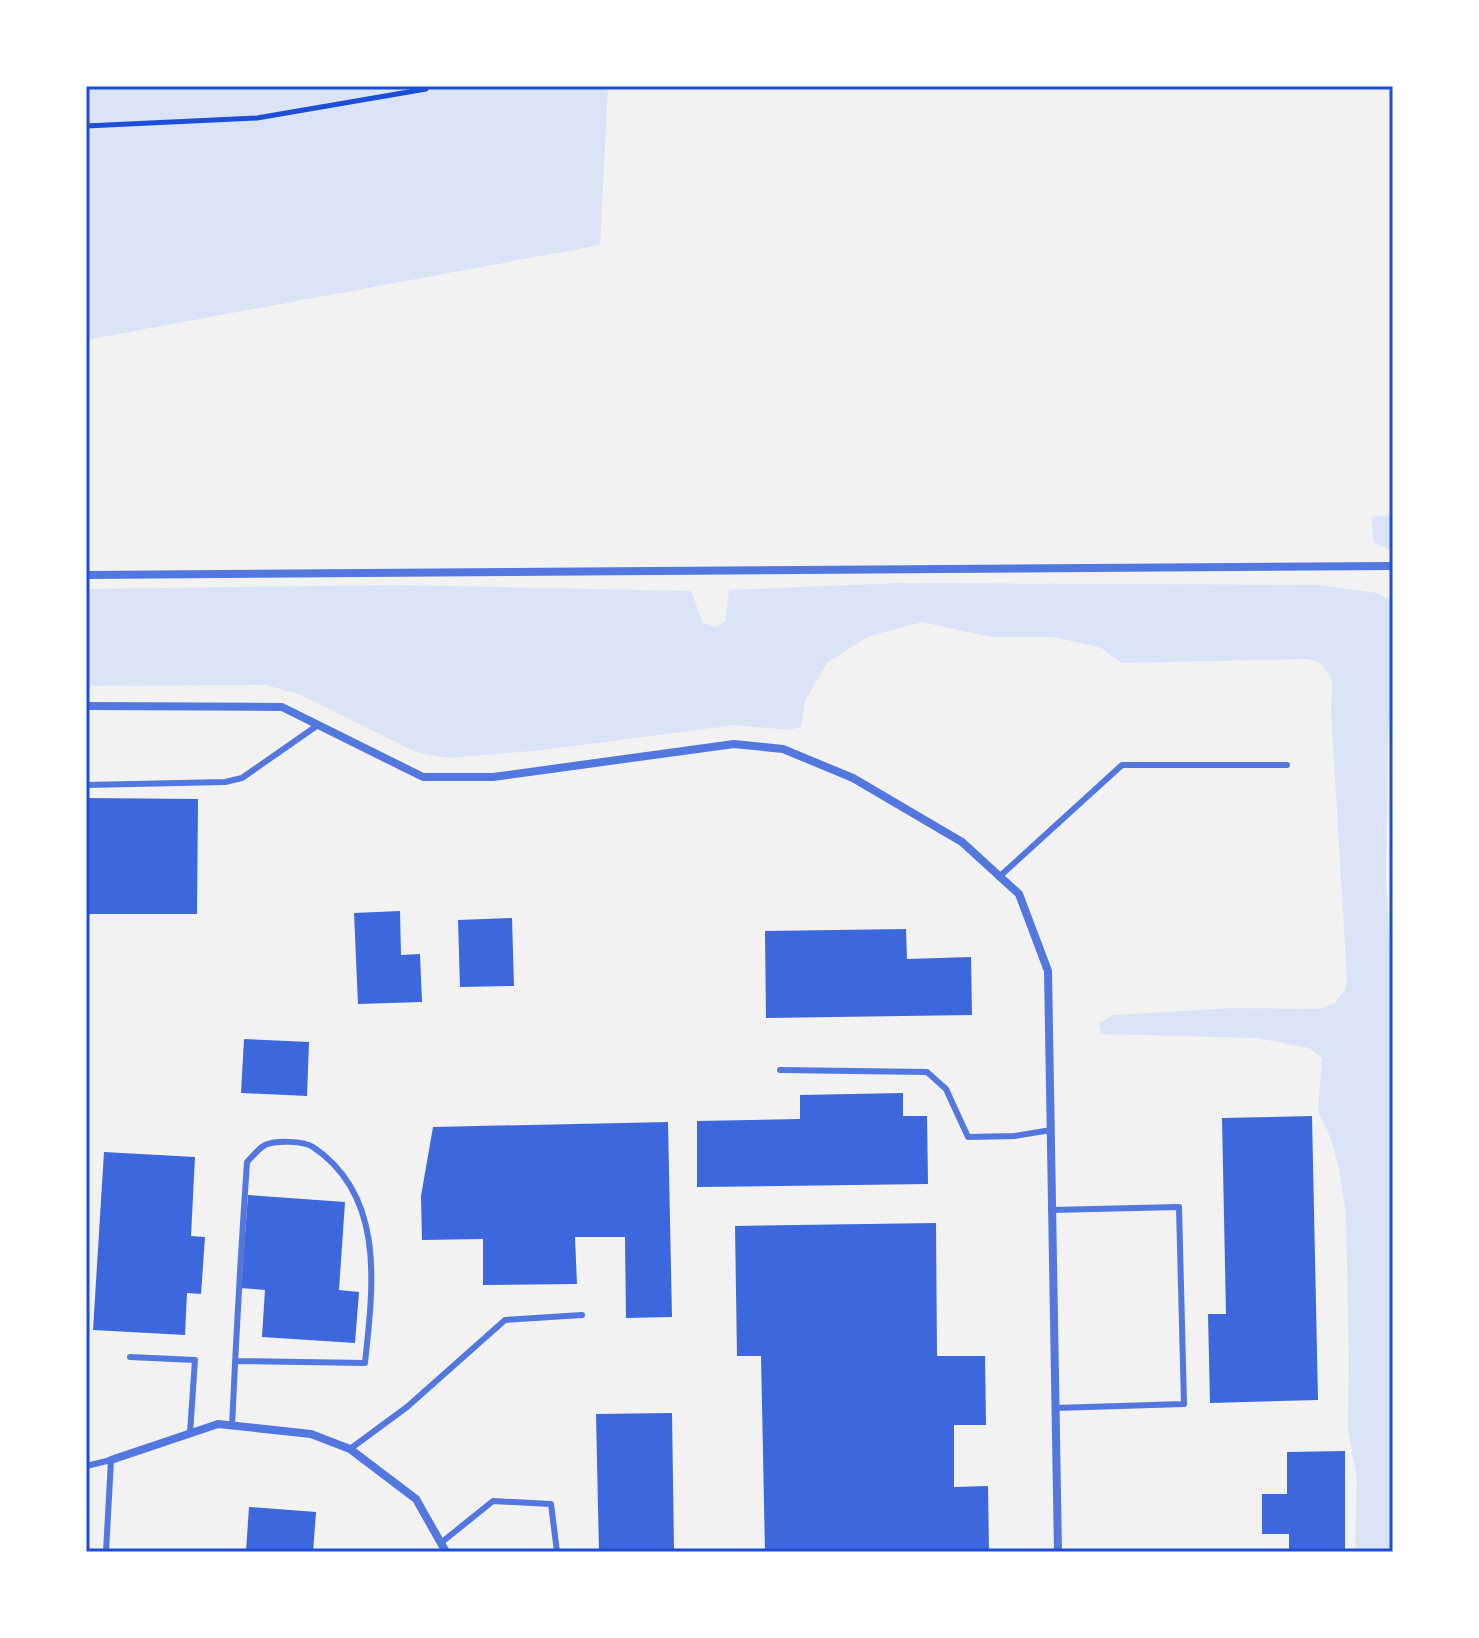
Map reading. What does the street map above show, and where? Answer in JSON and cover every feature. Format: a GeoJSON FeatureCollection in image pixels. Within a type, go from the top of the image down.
{"type":"FeatureCollection","features":[{"type":"Feature","properties":{"kind":"street"},"geometry":{"type":"LineString","coordinates":[[86,575],[1393,566]]}},
{"type":"Feature","properties":{"kind":"street"},"geometry":{"type":"LineString","coordinates":[[86,706],[282,707],[423,777],[493,777],[734,744],[783,749],[853,778],[962,842],[1019,894],[1048,971],[1058,1552]]}},
{"type":"Feature","properties":{"kind":"street"},"geometry":{"type":"LineString","coordinates":[[111,1460],[218,1424],[311,1434],[350,1449],[416,1499],[446,1552]]}},
{"type":"Feature","properties":{"kind":"lane"},"geometry":{"type":"LineString","coordinates":[[86,785],[160,785],[242,778],[318,725]]}},
{"type":"Feature","properties":{"kind":"lane"},"geometry":{"type":"LineString","coordinates":[[999,877],[1122,765],[1287,765]]}},
{"type":"Feature","properties":{"kind":"lane"},"geometry":{"type":"LineString","coordinates":[[780,1070],[927,1072],[946,1089],[968,1137],[1015,1136],[1051,1130]]}},
{"type":"Feature","properties":{"kind":"lane"},"geometry":{"type":"LineString","coordinates":[[232,1426],[235,1361],[247,1162],[265,1145],[305,1142],[332,1160],[354,1190],[366,1221],[372,1265],[365,1363],[235,1361]]}},
{"type":"Feature","properties":{"kind":"lane"},"geometry":{"type":"LineString","coordinates":[[1051,1210],[1179,1207],[1184,1404],[1055,1408]]}},
{"type":"Feature","properties":{"kind":"lane"},"geometry":{"type":"LineString","coordinates":[[350,1449],[407,1407],[505,1320],[582,1315]]}},
{"type":"Feature","properties":{"kind":"lane"},"geometry":{"type":"LineString","coordinates":[[130,1357],[195,1360],[190,1433]]}},
{"type":"Feature","properties":{"kind":"lane"},"geometry":{"type":"LineString","coordinates":[[86,1466],[111,1460],[106,1552]]}},
{"type":"Feature","properties":{"kind":"lane"},"geometry":{"type":"LineString","coordinates":[[442,1542],[493,1501],[551,1504],[557,1552]]}},
{"type":"Feature","properties":{"kind":"path"},"geometry":{"type":"LineString","coordinates":[[86,126],[257,118],[426,89],[427,86]]}},
{"type":"Feature","properties":{"kind":"shaded area"},"geometry":{"type":"Polygon","coordinates":[[[86,86],[608,86],[600,245],[86,340],[86,86]]]}},
{"type":"Feature","properties":{"kind":"shaded area"},"geometry":{"type":"Polygon","coordinates":[[[1393,515],[1393,551],[1374,543],[1371,517],[1393,515]]]}},
{"type":"Feature","properties":{"kind":"shaded area"},"geometry":{"type":"Polygon","coordinates":[[[898,583],[1319,585],[1377,593],[1393,601],[1386,879],[1393,1006],[1393,1552],[1355,1552],[1357,1478],[1348,1430],[1346,1214],[1339,1169],[1330,1136],[1318,1111],[1322,1058],[1309,1048],[1257,1038],[1101,1034],[1099,1023],[1113,1015],[1233,1008],[1318,1009],[1335,1003],[1345,989],[1347,979],[1331,711],[1332,680],[1322,664],[1308,659],[1122,663],[1100,647],[1052,637],[990,637],[922,622],[867,637],[827,663],[805,701],[801,727],[788,730],[735,725],[543,750],[449,758],[416,752],[301,695],[266,685],[86,686],[86,589],[396,585],[691,591],[703,623],[716,627],[725,621],[729,590],[898,583]]]}},
{"type":"Feature","properties":{"kind":"building"},"geometry":{"type":"Polygon","coordinates":[[[86,798],[198,799],[197,914],[86,914],[86,798]]]}},
{"type":"Feature","properties":{"kind":"building"},"geometry":{"type":"Polygon","coordinates":[[[400,911],[401,955],[420,954],[422,1002],[358,1004],[354,913],[400,911]]]}},
{"type":"Feature","properties":{"kind":"building"},"geometry":{"type":"Polygon","coordinates":[[[512,918],[514,986],[460,987],[458,920],[512,918]]]}},
{"type":"Feature","properties":{"kind":"building"},"geometry":{"type":"Polygon","coordinates":[[[906,929],[907,959],[971,957],[972,1015],[766,1018],[765,931],[906,929]]]}},
{"type":"Feature","properties":{"kind":"building"},"geometry":{"type":"Polygon","coordinates":[[[244,1039],[309,1042],[307,1096],[241,1093],[244,1039]]]}},
{"type":"Feature","properties":{"kind":"building"},"geometry":{"type":"Polygon","coordinates":[[[903,1093],[903,1116],[927,1116],[928,1184],[697,1187],[697,1121],[800,1119],[800,1095],[903,1093]]]}},
{"type":"Feature","properties":{"kind":"building"},"geometry":{"type":"Polygon","coordinates":[[[1312,1116],[1318,1400],[1210,1403],[1208,1314],[1226,1314],[1222,1118],[1312,1116]]]}},
{"type":"Feature","properties":{"kind":"building"},"geometry":{"type":"Polygon","coordinates":[[[668,1122],[672,1317],[626,1318],[625,1237],[575,1237],[577,1284],[483,1285],[483,1239],[422,1240],[421,1196],[433,1127],[668,1122]]]}},
{"type":"Feature","properties":{"kind":"building"},"geometry":{"type":"Polygon","coordinates":[[[104,1152],[195,1157],[191,1236],[205,1237],[201,1294],[187,1293],[185,1335],[93,1330],[104,1152]]]}},
{"type":"Feature","properties":{"kind":"building"},"geometry":{"type":"Polygon","coordinates":[[[248,1195],[345,1202],[339,1290],[359,1292],[355,1343],[262,1337],[265,1290],[241,1288],[248,1195]]]}},
{"type":"Feature","properties":{"kind":"building"},"geometry":{"type":"Polygon","coordinates":[[[936,1223],[937,1356],[985,1356],[986,1425],[954,1425],[954,1487],[988,1486],[989,1552],[765,1552],[761,1356],[737,1356],[735,1226],[936,1223]]]}},
{"type":"Feature","properties":{"kind":"building"},"geometry":{"type":"Polygon","coordinates":[[[672,1413],[674,1550],[599,1552],[596,1414],[672,1413]]]}},
{"type":"Feature","properties":{"kind":"building"},"geometry":{"type":"Polygon","coordinates":[[[1345,1451],[1345,1552],[1289,1552],[1289,1534],[1262,1534],[1262,1494],[1287,1494],[1287,1452],[1345,1451]]]}},
{"type":"Feature","properties":{"kind":"building"},"geometry":{"type":"Polygon","coordinates":[[[249,1507],[316,1512],[313,1552],[246,1552],[249,1507]]]}}]}
